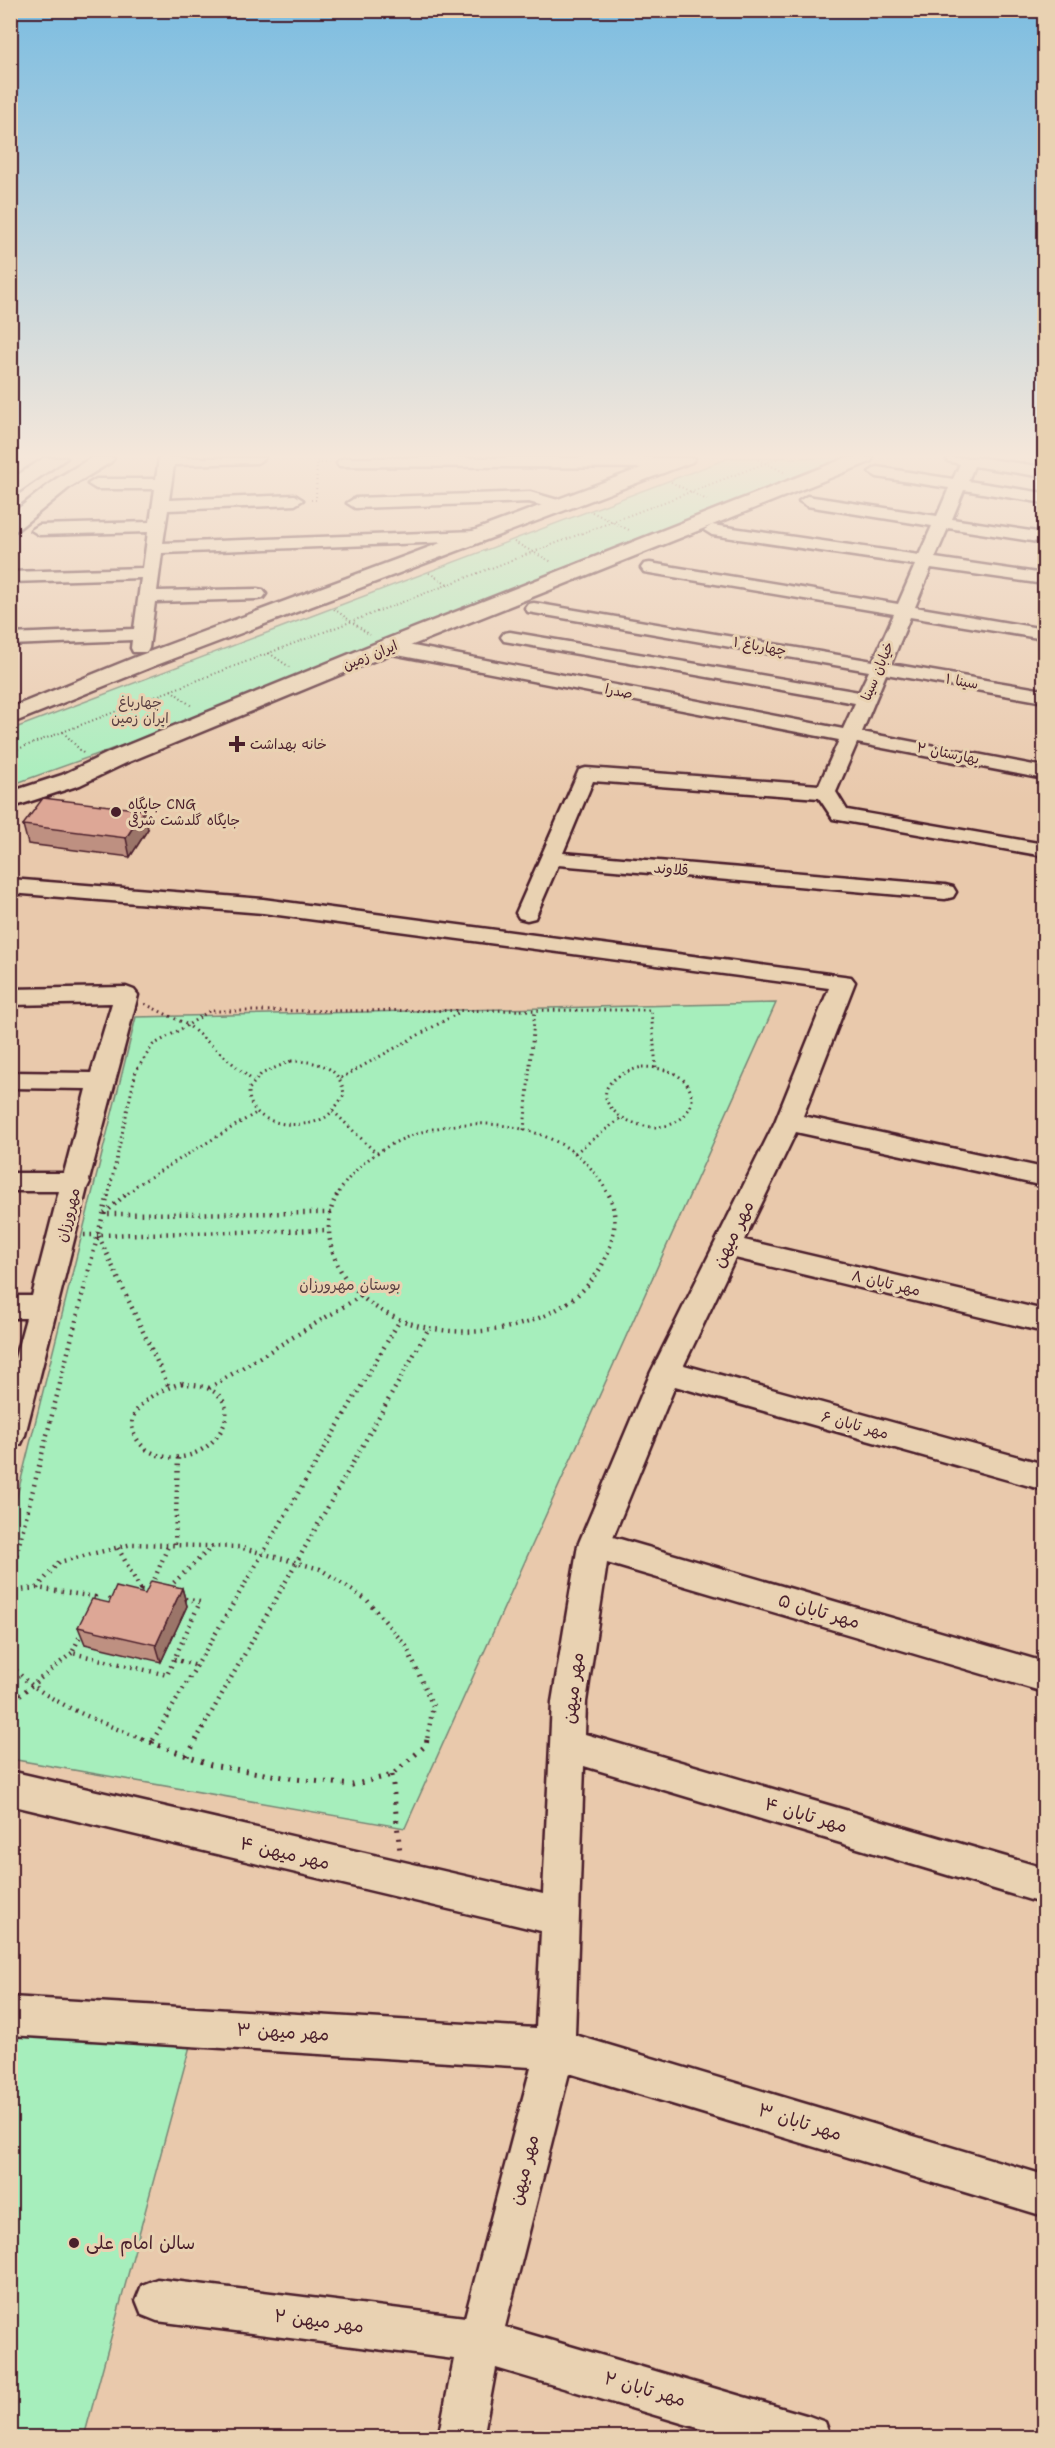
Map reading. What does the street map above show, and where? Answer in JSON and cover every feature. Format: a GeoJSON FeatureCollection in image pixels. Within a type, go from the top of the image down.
{"type":"FeatureCollection","features":[{"type":"Feature","properties":{"kind":"main road"},"geometry":{"type":"LineString","coordinates":[[10,717],[146,661],[380,572]]}},
{"type":"Feature","properties":{"kind":"main road","name":"ایران زمین"},"geometry":{"type":"LineString","coordinates":[[10,801],[71,780],[106,762],[387,647],[578,572]]}},
{"type":"Feature","properties":{"kind":"main road"},"geometry":{"type":"LineString","coordinates":[[10,792],[106,762]]}},
{"type":"Feature","properties":{"kind":"street"},"geometry":{"type":"LineString","coordinates":[[676,572],[1044,634]]}},
{"type":"Feature","properties":{"kind":"street","name":"خیابان سینا"},"geometry":{"type":"LineString","coordinates":[[826,792],[920,572]]}},
{"type":"Feature","properties":{"kind":"street"},"geometry":{"type":"LineString","coordinates":[[996,572],[1044,579]]}},
{"type":"Feature","properties":{"kind":"street"},"geometry":{"type":"LineString","coordinates":[[10,577],[150,573],[141,641],[10,640]]}},
{"type":"Feature","properties":{"kind":"street"},"geometry":{"type":"LineString","coordinates":[[147,597],[256,594]]}},
{"type":"Feature","properties":{"kind":"street","name":"چهارباغ ۱"},"geometry":{"type":"LineString","coordinates":[[534,608],[879,667]]}},
{"type":"Feature","properties":{"kind":"street"},"geometry":{"type":"LineString","coordinates":[[510,637],[865,699]]}},
{"type":"Feature","properties":{"kind":"street","name":"صدرا"},"geometry":{"type":"LineString","coordinates":[[387,647],[851,734]]}},
{"type":"Feature","properties":{"kind":"street"},"geometry":{"type":"LineString","coordinates":[[651,697],[670,665]]}},
{"type":"Feature","properties":{"kind":"street","name":"سینا ۱"},"geometry":{"type":"LineString","coordinates":[[879,667],[1044,696]]}},
{"type":"Feature","properties":{"kind":"street","name":"بهارستان ۲"},"geometry":{"type":"LineString","coordinates":[[851,734],[1044,773]]}},
{"type":"Feature","properties":{"kind":"street"},"geometry":{"type":"LineString","coordinates":[[526,913],[586,774],[826,792],[840,814],[1044,850]]}},
{"type":"Feature","properties":{"kind":"street","name":"قلاوند"},"geometry":{"type":"LineString","coordinates":[[549,858],[945,892]]}},
{"type":"Feature","properties":{"kind":"street","name":"مهر میهن"},"geometry":{"type":"LineString","coordinates":[[10,886],[262,906],[843,982],[788,1122],[666,1372],[594,1545],[569,1702],[555,2049],[480,2341],[460,2438]]}},
{"type":"Feature","properties":{"kind":"street"},"geometry":{"type":"LineString","coordinates":[[10,997],[126,995]]}},
{"type":"Feature","properties":{"kind":"street","name":"مهرورزان"},"geometry":{"type":"LineString","coordinates":[[10,1435],[126,995]]}},
{"type":"Feature","properties":{"kind":"street"},"geometry":{"type":"LineString","coordinates":[[10,1080],[102,1081]]}},
{"type":"Feature","properties":{"kind":"street"},"geometry":{"type":"LineString","coordinates":[[788,1122],[1044,1177]]}},
{"type":"Feature","properties":{"kind":"street"},"geometry":{"type":"LineString","coordinates":[[10,1182],[77,1182]]}},
{"type":"Feature","properties":{"kind":"street","name":"مهر تابان ۸"},"geometry":{"type":"LineString","coordinates":[[727,1246],[1044,1321]]}},
{"type":"Feature","properties":{"kind":"street"},"geometry":{"type":"LineString","coordinates":[[10,1307],[44,1307]]}},
{"type":"Feature","properties":{"kind":"street","name":"مهر تابان ۶"},"geometry":{"type":"LineString","coordinates":[[666,1372],[1044,1477]]}},
{"type":"Feature","properties":{"kind":"street","name":"مهر تابان ۵"},"geometry":{"type":"LineString","coordinates":[[594,1545],[1044,1677]]}},
{"type":"Feature","properties":{"kind":"street","name":"مهر تابان ۴"},"geometry":{"type":"LineString","coordinates":[[567,1745],[1044,1886]]}},
{"type":"Feature","properties":{"kind":"street","name":"مهر میهن ۴"},"geometry":{"type":"LineString","coordinates":[[10,1788],[560,1917]]}},
{"type":"Feature","properties":{"kind":"street","name":"مهر میهن ۳"},"geometry":{"type":"LineString","coordinates":[[10,2016],[555,2049]]}},
{"type":"Feature","properties":{"kind":"street","name":"مهر تابان ۳"},"geometry":{"type":"LineString","coordinates":[[555,2049],[1044,2195]]}},
{"type":"Feature","properties":{"kind":"street","name":"مهر میهن ۲"},"geometry":{"type":"LineString","coordinates":[[157,2300],[480,2341]]}},
{"type":"Feature","properties":{"kind":"street","name":"مهر تابان ۲"},"geometry":{"type":"LineString","coordinates":[[480,2341],[809,2438]]}},
{"type":"Feature","properties":{"kind":"path"},"geometry":{"type":"LineString","coordinates":[[10,752],[480,572]]}},
{"type":"Feature","properties":{"kind":"path"},"geometry":{"type":"LineString","coordinates":[[317,596],[387,647]]}},
{"type":"Feature","properties":{"kind":"path"},"geometry":{"type":"LineString","coordinates":[[63,732],[106,762]]}},
{"type":"Feature","properties":{"kind":"path"},"geometry":{"type":"LineString","coordinates":[[126,995],[188,1025],[254,1081]]}},
{"type":"Feature","properties":{"kind":"path"},"geometry":{"type":"LineString","coordinates":[[524,1130],[535,1010]]}},
{"type":"Feature","properties":{"kind":"path"},"geometry":{"type":"LineString","coordinates":[[10,1580],[104,1214],[136,1071],[153,1045],[209,1011],[651,1010],[656,1068]]}},
{"type":"Feature","properties":{"kind":"path"},"geometry":{"type":"LineString","coordinates":[[341,1078],[460,1012]]}},
{"type":"Feature","properties":{"kind":"path"},"geometry":{"type":"LineString","coordinates":[[306,1061],[321,1064],[333,1070],[341,1078],[344,1095],[333,1111],[322,1119],[294,1125],[279,1124],[256,1113],[248,1098],[254,1081],[263,1072],[276,1065],[306,1061]]}},
{"type":"Feature","properties":{"kind":"path"},"geometry":{"type":"LineString","coordinates":[[656,1068],[670,1071],[681,1077],[689,1086],[693,1096],[692,1105],[686,1114],[662,1125],[633,1124],[611,1110],[606,1101],[609,1082],[629,1070],[656,1068]]}},
{"type":"Feature","properties":{"kind":"path"},"geometry":{"type":"LineString","coordinates":[[333,1111],[376,1152]]}},
{"type":"Feature","properties":{"kind":"path"},"geometry":{"type":"LineString","coordinates":[[104,1214],[137,1185],[256,1113]]}},
{"type":"Feature","properties":{"kind":"path"},"geometry":{"type":"LineString","coordinates":[[575,1154],[621,1118]]}},
{"type":"Feature","properties":{"kind":"path"},"geometry":{"type":"LineString","coordinates":[[462,1124],[494,1124],[524,1130],[551,1139],[575,1154],[598,1176],[612,1204],[615,1233],[606,1263],[585,1290],[554,1312],[515,1327],[472,1332],[429,1328],[400,1320],[361,1296],[343,1276],[332,1254],[329,1230],[331,1213],[339,1191],[355,1170],[376,1152],[401,1138],[462,1124]]}},
{"type":"Feature","properties":{"kind":"path"},"geometry":{"type":"LineString","coordinates":[[104,1214],[331,1213]]}},
{"type":"Feature","properties":{"kind":"path"},"geometry":{"type":"LineString","coordinates":[[99,1234],[329,1230]]}},
{"type":"Feature","properties":{"kind":"path"},"geometry":{"type":"LineString","coordinates":[[99,1234],[168,1385]]}},
{"type":"Feature","properties":{"kind":"path"},"geometry":{"type":"LineString","coordinates":[[209,1388],[361,1296]]}},
{"type":"Feature","properties":{"kind":"path"},"geometry":{"type":"LineString","coordinates":[[152,1743],[400,1320]]}},
{"type":"Feature","properties":{"kind":"path"},"geometry":{"type":"LineString","coordinates":[[187,1756],[429,1328]]}},
{"type":"Feature","properties":{"kind":"path"},"geometry":{"type":"LineString","coordinates":[[182,1383],[209,1388],[219,1395],[225,1405],[227,1416],[225,1428],[207,1449],[178,1458],[150,1453],[140,1445],[134,1435],[133,1423],[140,1406],[154,1392],[168,1385],[182,1383]]}},
{"type":"Feature","properties":{"kind":"path"},"geometry":{"type":"LineString","coordinates":[[176,1544],[178,1458]]}},
{"type":"Feature","properties":{"kind":"path"},"geometry":{"type":"LineString","coordinates":[[10,1659],[13,1670],[52,1699],[152,1743],[211,1765],[295,1779],[352,1785],[392,1775],[426,1745],[433,1706],[406,1646],[367,1600],[320,1569],[240,1547],[132,1544],[59,1562],[37,1587]]}},
{"type":"Feature","properties":{"kind":"path"},"geometry":{"type":"LineString","coordinates":[[150,1592],[169,1544]]}},
{"type":"Feature","properties":{"kind":"path"},"geometry":{"type":"LineString","coordinates":[[162,1594],[214,1545]]}},
{"type":"Feature","properties":{"kind":"path"},"geometry":{"type":"LineString","coordinates":[[72,1653],[167,1675],[200,1602],[141,1590],[118,1548]]}},
{"type":"Feature","properties":{"kind":"path"},"geometry":{"type":"LineString","coordinates":[[10,1591],[37,1587],[94,1598],[94,1606],[72,1653],[34,1686],[10,1703]]}},
{"type":"Feature","properties":{"kind":"path"},"geometry":{"type":"LineString","coordinates":[[94,1606],[105,1609],[112,1595],[136,1600],[141,1590]]}},
{"type":"Feature","properties":{"kind":"path"},"geometry":{"type":"LineString","coordinates":[[174,1659],[197,1665]]}},
{"type":"Feature","properties":{"kind":"path"},"geometry":{"type":"LineString","coordinates":[[392,1775],[403,1881]]}},
{"type":"Feature","properties":{"kind":"green space","name":"چهارباغ ایران زمین"},"geometry":{"type":"Polygon","coordinates":[[[427,572],[566,572],[165,730],[11,785],[10,730],[427,572]]]}},
{"type":"Feature","properties":{"kind":"green space","name":"بوستان مهرورزان"},"geometry":{"type":"Polygon","coordinates":[[[776,1003],[405,1828],[11,1759],[11,1520],[136,1017],[776,1003]]]}},
{"type":"Feature","properties":{"kind":"green space","name":"سالن امام علی"},"geometry":{"type":"Polygon","coordinates":[[[15,2032],[193,2035],[84,2437],[11,2437],[10,2048],[15,2032]]]}},
{"type":"Feature","properties":{"kind":"building"},"geometry":{"type":"Polygon","coordinates":[[[43,798],[144,810],[126,838],[23,825],[43,798]]]}},
{"type":"Feature","properties":{"kind":"building"},"geometry":{"type":"Polygon","coordinates":[[[151,1581],[182,1588],[156,1645],[78,1627],[92,1599],[109,1603],[116,1587],[145,1594],[151,1581]]]}},
{"type":"Feature","properties":{"kind":"place","name":"خانه بهداشت"},"geometry":{"type":"Point","coordinates":[237,744]}},
{"type":"Feature","properties":{"kind":"place","name":"جایگاه CNG جایگاه گلدشت شرقی"},"geometry":{"type":"Point","coordinates":[116,812]}},
{"type":"Feature","properties":{"kind":"place","name":"سالن امام علی"},"geometry":{"type":"Point","coordinates":[74,2243]}}]}
